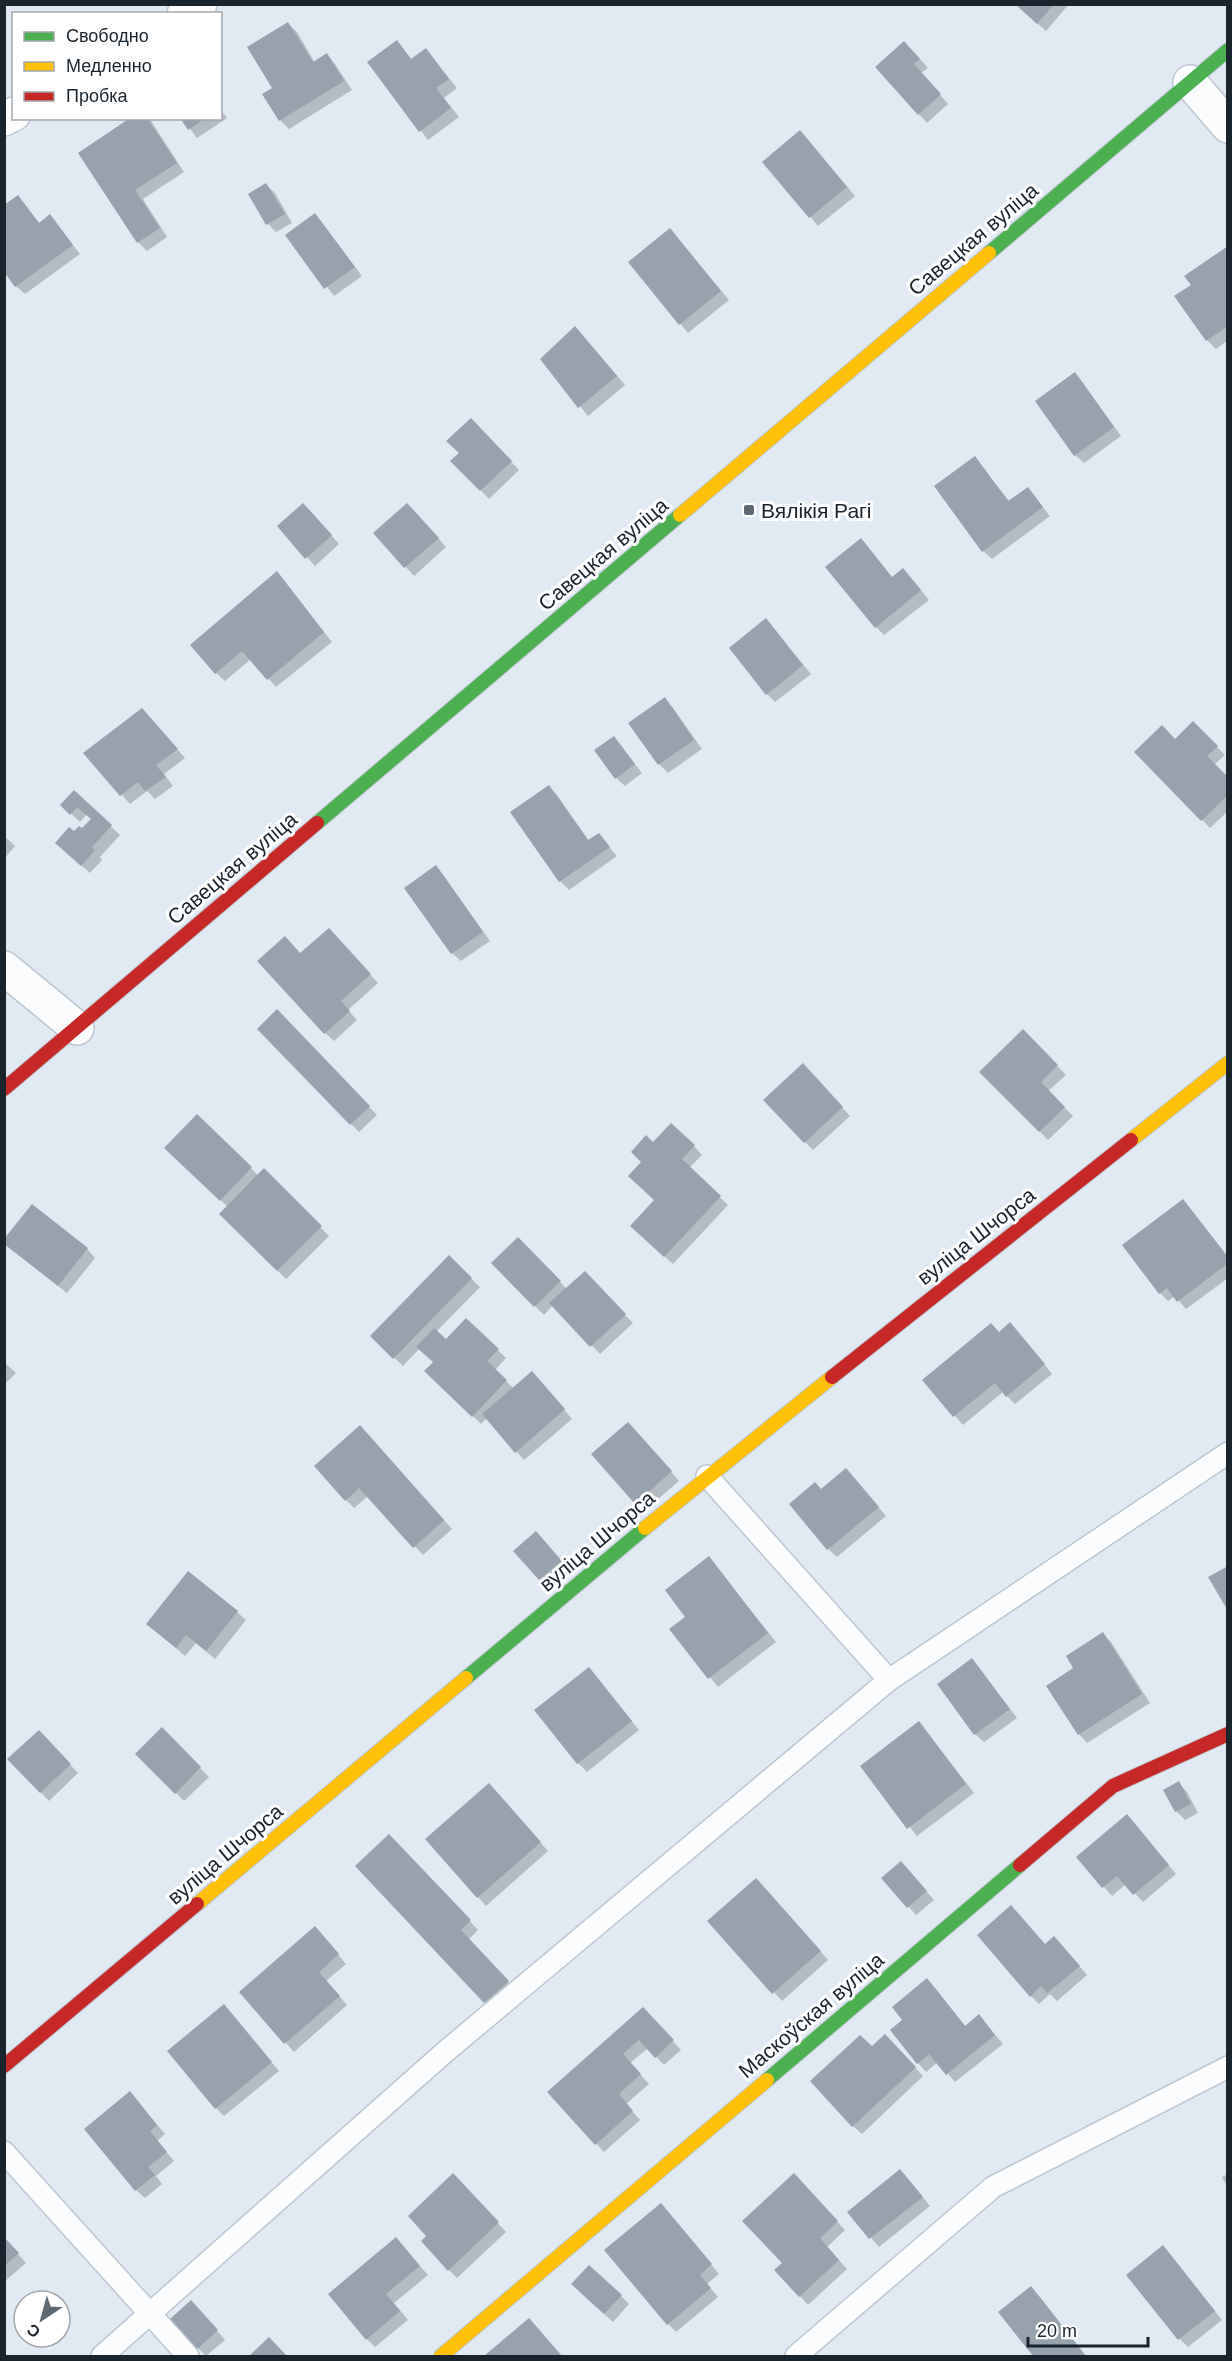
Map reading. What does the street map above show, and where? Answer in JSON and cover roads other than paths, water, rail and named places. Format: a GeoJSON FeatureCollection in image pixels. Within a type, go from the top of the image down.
{"type":"FeatureCollection","features":[{"type":"Feature","properties":{"kind":"street"},"geometry":{"type":"LineString","coordinates":[[187,12],[200,4]]}},
{"type":"Feature","properties":{"kind":"street","name":"Савецкая вуліца"},"geometry":{"type":"LineString","coordinates":[[4,1089],[1227,50]]}},
{"type":"Feature","properties":{"kind":"street"},"geometry":{"type":"LineString","coordinates":[[1190,82],[1227,126]]}},
{"type":"Feature","properties":{"kind":"street"},"geometry":{"type":"LineString","coordinates":[[4,968],[77,1028]]}},
{"type":"Feature","properties":{"kind":"street","name":"вуліца Шчорса"},"geometry":{"type":"LineString","coordinates":[[4,2066],[707,1476],[1227,1063]]}},
{"type":"Feature","properties":{"kind":"street","name":"Маскоўская вуліца"},"geometry":{"type":"LineString","coordinates":[[441,2356],[1113,1786],[1227,1734]]}},
{"type":"Feature","properties":{"kind":"lane"},"geometry":{"type":"LineString","coordinates":[[102,2356],[445,2052],[889,1680],[1227,1454]]}},
{"type":"Feature","properties":{"kind":"lane"},"geometry":{"type":"LineString","coordinates":[[707,1476],[889,1680]]}},
{"type":"Feature","properties":{"kind":"lane"},"geometry":{"type":"LineString","coordinates":[[796,2356],[993,2187],[1227,2067]]}},
{"type":"Feature","properties":{"kind":"lane"},"geometry":{"type":"LineString","coordinates":[[4,2152],[188,2356]]}},
{"type":"Feature","properties":{"kind":"place","name":"Вялікія Рагі"},"geometry":{"type":"Point","coordinates":[749,510]}}]}
